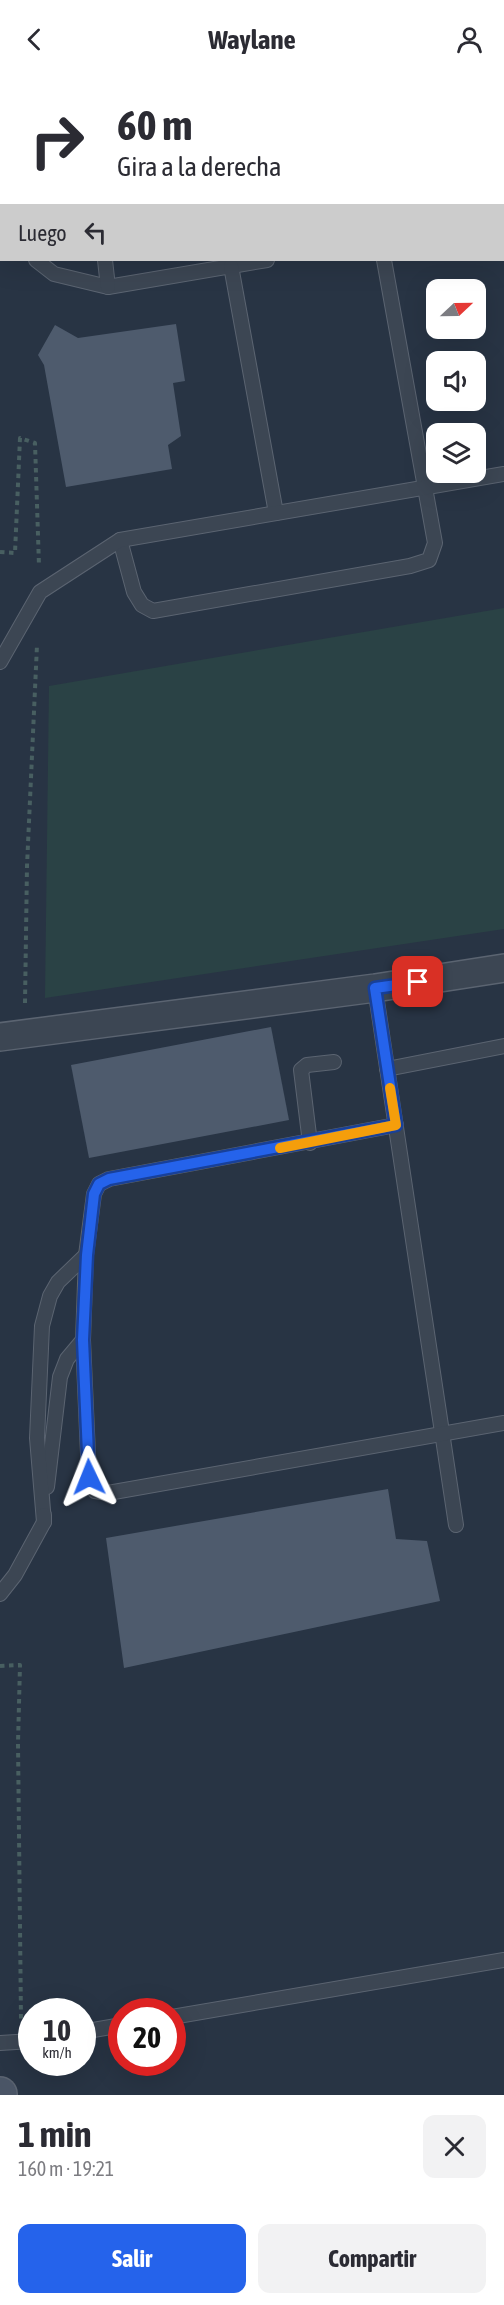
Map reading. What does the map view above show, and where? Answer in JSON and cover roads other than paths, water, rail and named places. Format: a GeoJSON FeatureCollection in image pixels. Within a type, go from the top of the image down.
{"type":"FeatureCollection","features":[{"type":"Feature","properties":{"kind":"street"},"geometry":{"type":"LineString","coordinates":[[0,1037],[375,988],[504,968]]}},
{"type":"Feature","properties":{"kind":"lane"},"geometry":{"type":"LineString","coordinates":[[37,261],[54,274],[108,287],[257,261]]}},
{"type":"Feature","properties":{"kind":"lane"},"geometry":{"type":"LineString","coordinates":[[105,261],[108,287]]}},
{"type":"Feature","properties":{"kind":"lane"},"geometry":{"type":"LineString","coordinates":[[120,540],[134,592],[141,605],[153,611],[410,566],[429,560],[435,543],[384,261]]}},
{"type":"Feature","properties":{"kind":"lane"},"geometry":{"type":"LineString","coordinates":[[231,266],[276,513]]}},
{"type":"Feature","properties":{"kind":"lane"},"geometry":{"type":"LineString","coordinates":[[0,662],[40,592],[120,540],[504,474]]}},
{"type":"Feature","properties":{"kind":"lane"},"geometry":{"type":"LineString","coordinates":[[375,988],[456,1525]]}},
{"type":"Feature","properties":{"kind":"lane"},"geometry":{"type":"LineString","coordinates":[[387,1069],[504,1046]]}},
{"type":"Feature","properties":{"kind":"lane"},"geometry":{"type":"LineString","coordinates":[[310,1143],[301,1070],[307,1065],[334,1062]]}},
{"type":"Feature","properties":{"kind":"lane"},"geometry":{"type":"LineString","coordinates":[[396,1125],[109,1179],[99,1184],[94,1194],[87,1255],[83,1340],[89,1477],[95,1491],[108,1493],[504,1423]]}},
{"type":"Feature","properties":{"kind":"lane"},"geometry":{"type":"LineString","coordinates":[[44,1522],[37,1438],[42,1326],[50,1296],[58,1282],[87,1255]]}},
{"type":"Feature","properties":{"kind":"lane"},"geometry":{"type":"LineString","coordinates":[[0,1594],[15,1575],[44,1522],[60,1377],[67,1359],[83,1340]]}},
{"type":"Feature","properties":{"kind":"lane"},"geometry":{"type":"LineString","coordinates":[[186,2015],[504,1960]]}},
{"type":"Feature","properties":{"kind":"lane"},"geometry":{"type":"LineString","coordinates":[[0,2043],[18,2042]]}}]}
